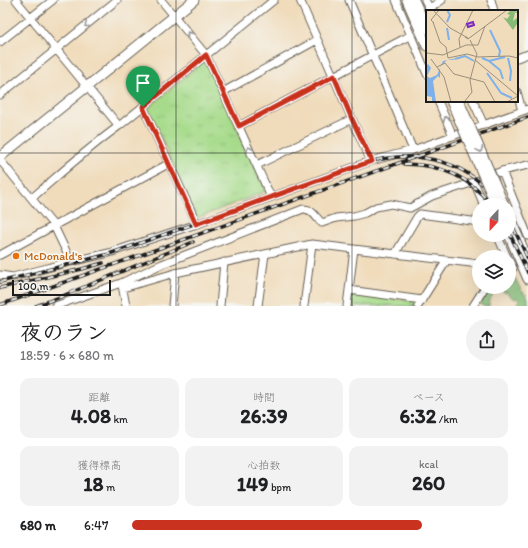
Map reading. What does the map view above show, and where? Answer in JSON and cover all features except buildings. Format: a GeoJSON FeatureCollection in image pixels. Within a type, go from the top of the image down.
{"type":"FeatureCollection","features":[{"type":"Feature","properties":{"kind":"street"},"geometry":{"type":"LineString","coordinates":[[16,0],[119,126]]}},
{"type":"Feature","properties":{"kind":"street"},"geometry":{"type":"LineString","coordinates":[[0,42],[53,0]]}},
{"type":"Feature","properties":{"kind":"street"},"geometry":{"type":"LineString","coordinates":[[0,95],[117,0]]}},
{"type":"Feature","properties":{"kind":"street"},"geometry":{"type":"LineString","coordinates":[[161,0],[206,55],[271,197]]}},
{"type":"Feature","properties":{"kind":"street"},"geometry":{"type":"LineString","coordinates":[[70,262],[66,250],[54,226],[0,158],[194,0]]}},
{"type":"Feature","properties":{"kind":"street"},"geometry":{"type":"LineString","coordinates":[[32,198],[101,139],[143,107],[274,0]]}},
{"type":"Feature","properties":{"kind":"street"},"geometry":{"type":"LineString","coordinates":[[300,0],[372,161]]}},
{"type":"Feature","properties":{"kind":"street"},"geometry":{"type":"LineString","coordinates":[[349,0],[413,150]]}},
{"type":"Feature","properties":{"kind":"street"},"geometry":{"type":"LineString","coordinates":[[396,0],[426,72]]}},
{"type":"Feature","properties":{"kind":"street"},"geometry":{"type":"LineString","coordinates":[[407,0],[426,44]]}},
{"type":"Feature","properties":{"kind":"street"},"geometry":{"type":"LineString","coordinates":[[414,0],[426,27]]}},
{"type":"Feature","properties":{"kind":"street"},"geometry":{"type":"LineString","coordinates":[[425,0],[431,9],[442,0]]}},
{"type":"Feature","properties":{"kind":"street"},"geometry":{"type":"LineString","coordinates":[[491,0],[494,10]]}},
{"type":"Feature","properties":{"kind":"street"},"geometry":{"type":"LineString","coordinates":[[239,126],[411,35]]}},
{"type":"Feature","properties":{"kind":"street"},"geometry":{"type":"LineString","coordinates":[[222,92],[318,40]]}},
{"type":"Feature","properties":{"kind":"street"},"geometry":{"type":"LineString","coordinates":[[518,58],[528,54]]}},
{"type":"Feature","properties":{"kind":"street"},"geometry":{"type":"LineString","coordinates":[[0,275],[13,277],[109,253],[196,224],[372,161],[413,150],[525,110],[518,94]]}},
{"type":"Feature","properties":{"kind":"street"},"geometry":{"type":"LineString","coordinates":[[438,102],[453,136]]}},
{"type":"Feature","properties":{"kind":"street"},"geometry":{"type":"LineString","coordinates":[[451,102],[493,198]]}},
{"type":"Feature","properties":{"kind":"street"},"geometry":{"type":"LineString","coordinates":[[459,102],[501,198]]}},
{"type":"Feature","properties":{"kind":"street"},"geometry":{"type":"LineString","coordinates":[[473,102],[484,125]]}},
{"type":"Feature","properties":{"kind":"street"},"geometry":{"type":"LineString","coordinates":[[143,107],[196,224]]}},
{"type":"Feature","properties":{"kind":"street"},"geometry":{"type":"LineString","coordinates":[[257,165],[352,119]]}},
{"type":"Feature","properties":{"kind":"street"},"geometry":{"type":"LineString","coordinates":[[0,255],[168,164]]}},
{"type":"Feature","properties":{"kind":"street"},"geometry":{"type":"LineString","coordinates":[[122,285],[162,264],[303,209],[311,210],[322,223],[336,218],[365,213],[376,207],[391,204],[410,208],[432,196],[474,182],[502,170],[528,166]]}},
{"type":"Feature","properties":{"kind":"street"},"geometry":{"type":"LineString","coordinates":[[502,170],[525,219],[528,236]]}},
{"type":"Feature","properties":{"kind":"street"},"geometry":{"type":"LineString","coordinates":[[474,182],[481,198]]}},
{"type":"Feature","properties":{"kind":"street"},"geometry":{"type":"LineString","coordinates":[[395,254],[420,214],[472,221]]}},
{"type":"Feature","properties":{"kind":"street"},"geometry":{"type":"LineString","coordinates":[[516,232],[528,260]]}},
{"type":"Feature","properties":{"kind":"street"},"geometry":{"type":"LineString","coordinates":[[512,242],[528,279]]}},
{"type":"Feature","properties":{"kind":"street"},"geometry":{"type":"LineString","coordinates":[[304,306],[312,244]]}},
{"type":"Feature","properties":{"kind":"street"},"geometry":{"type":"LineString","coordinates":[[55,306],[76,298],[122,285],[312,244],[472,263]]}},
{"type":"Feature","properties":{"kind":"street"},"geometry":{"type":"LineString","coordinates":[[347,306],[354,249]]}},
{"type":"Feature","properties":{"kind":"street"},"geometry":{"type":"LineString","coordinates":[[258,306],[265,254]]}},
{"type":"Feature","properties":{"kind":"street"},"geometry":{"type":"LineString","coordinates":[[349,290],[420,303],[447,260]]}},
{"type":"Feature","properties":{"kind":"street"},"geometry":{"type":"LineString","coordinates":[[220,306],[224,262]]}},
{"type":"Feature","properties":{"kind":"street"},"geometry":{"type":"LineString","coordinates":[[172,306],[175,274]]}},
{"type":"Feature","properties":{"kind":"street"},"geometry":{"type":"LineString","coordinates":[[122,285],[126,306]]}},
{"type":"Feature","properties":{"kind":"street"},"geometry":{"type":"LineString","coordinates":[[473,306],[481,294]]}},
{"type":"Feature","properties":{"kind":"street"},"geometry":{"type":"LineString","coordinates":[[76,298],[80,306]]}},
{"type":"Feature","properties":{"kind":"green space"},"geometry":{"type":"Polygon","coordinates":[[[205,60],[266,191],[197,218],[148,108],[205,60]]]}},
{"type":"Feature","properties":{"kind":"green space"},"geometry":{"type":"Polygon","coordinates":[[[516,279],[521,290],[527,296],[528,306],[516,306],[519,300],[517,298],[514,299],[508,294],[516,294],[516,279]]]}},
{"type":"Feature","properties":{"kind":"green space"},"geometry":{"type":"Polygon","coordinates":[[[352,292],[417,302],[414,306],[350,306],[352,292]]]}},
{"type":"Feature","properties":{"kind":"green space"},"geometry":{"type":"Polygon","coordinates":[[[486,294],[493,294],[491,297],[489,306],[483,306],[480,304],[486,294]]]}},
{"type":"Feature","properties":{"kind":"railway"},"geometry":{"type":"LineString","coordinates":[[0,305],[528,117]]}},
{"type":"Feature","properties":{"kind":"railway"},"geometry":{"type":"LineString","coordinates":[[0,282],[109,254],[372,161],[409,157],[427,158],[444,162],[475,178],[489,190],[495,198]]}},
{"type":"Feature","properties":{"kind":"railway"},"geometry":{"type":"LineString","coordinates":[[404,164],[430,166],[442,169],[463,179],[473,186],[485,198]]}},
{"type":"Feature","properties":{"kind":"railway"},"geometry":{"type":"LineString","coordinates":[[516,233],[528,259]]}},
{"type":"Feature","properties":{"kind":"railway"},"geometry":{"type":"LineString","coordinates":[[36,306],[193,242]]}},
{"type":"Feature","properties":{"kind":"railway"},"geometry":{"type":"LineString","coordinates":[[514,242],[528,273]]}},
{"type":"Feature","properties":{"kind":"railway"},"geometry":{"type":"LineString","coordinates":[[0,288],[103,263]]}},
{"type":"Feature","properties":{"kind":"place","name":"McDonald's"},"geometry":{"type":"Point","coordinates":[16,256]}},
{"type":"Feature","properties":{"kind":"route"},"geometry":{"type":"LineString","coordinates":[[206,55],[239,126],[334,76],[372,161],[196,224],[143,107],[206,55]]}}]}
